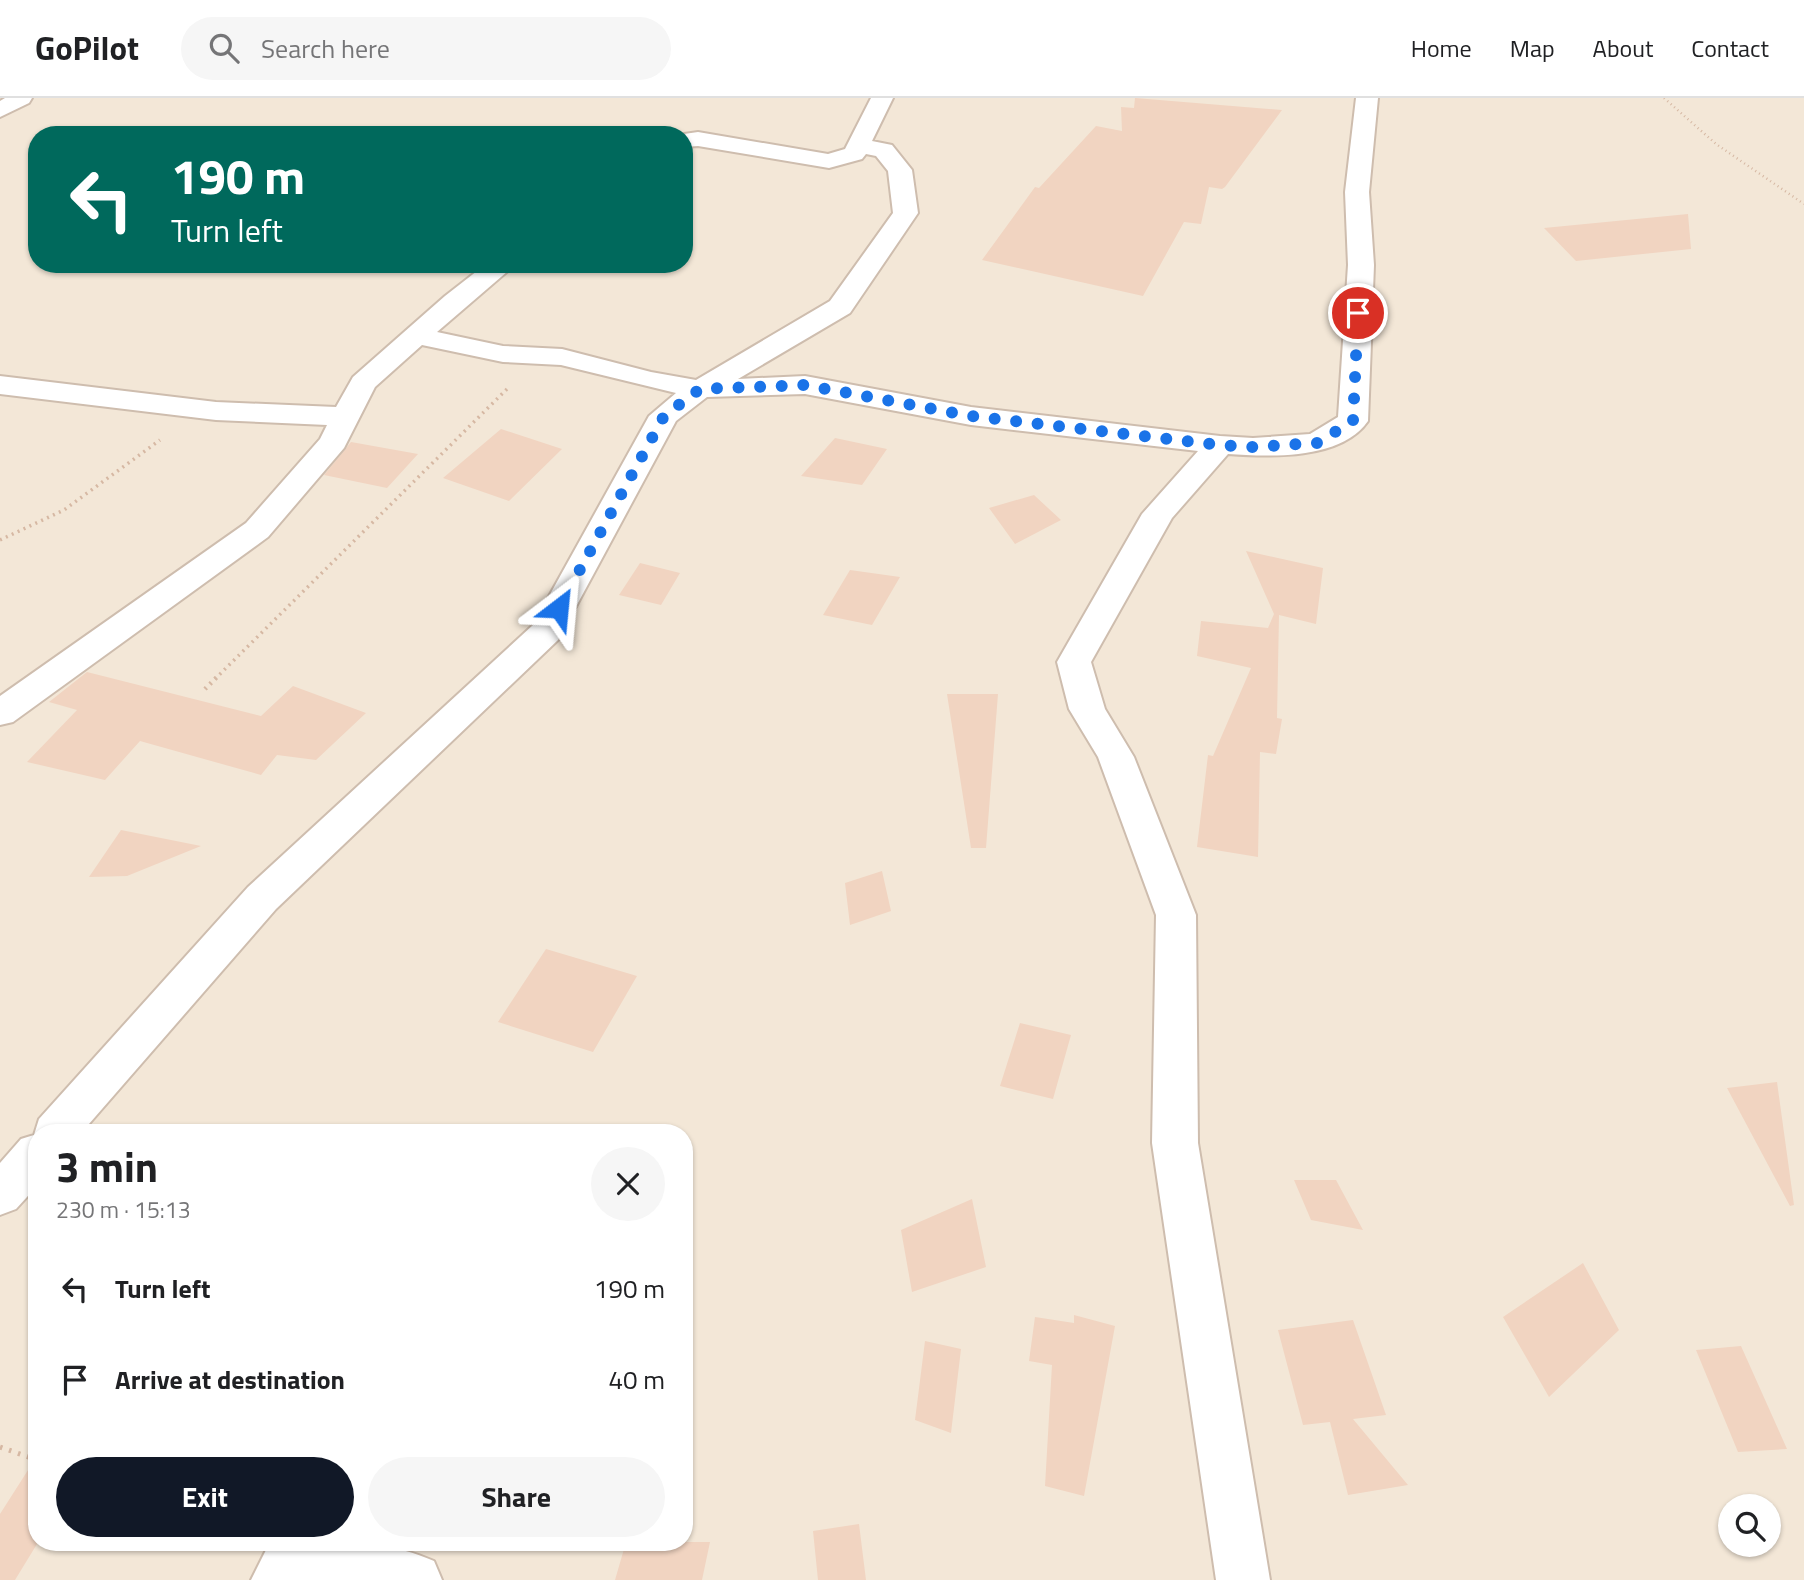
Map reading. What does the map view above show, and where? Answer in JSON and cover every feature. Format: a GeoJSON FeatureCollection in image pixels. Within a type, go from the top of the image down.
{"type":"FeatureCollection","features":[{"type":"Feature","properties":{"kind":"street"},"geometry":{"type":"LineString","coordinates":[[0,110],[21,98]]}},
{"type":"Feature","properties":{"kind":"street"},"geometry":{"type":"LineString","coordinates":[[693,139],[829,161],[854,154],[882,98]]}},
{"type":"Feature","properties":{"kind":"street"},"geometry":{"type":"LineString","coordinates":[[416,336],[503,354],[562,356],[650,380],[700,389],[805,385],[971,416],[1220,445],[1253,447],[1317,443],[1353,421],[1361,265],[1357,192],[1367,98]]}},
{"type":"Feature","properties":{"kind":"street"},"geometry":{"type":"LineString","coordinates":[[62,1124],[262,898],[546,632],[664,416],[700,389],[840,307],[906,213],[901,170],[884,150],[860,146]]}},
{"type":"Feature","properties":{"kind":"street"},"geometry":{"type":"LineString","coordinates":[[0,713],[257,530],[333,442],[363,383],[492,273]]}},
{"type":"Feature","properties":{"kind":"street"},"geometry":{"type":"LineString","coordinates":[[0,385],[70,391],[196,411],[346,416]]}},
{"type":"Feature","properties":{"kind":"street"},"geometry":{"type":"LineString","coordinates":[[1220,445],[1158,514],[1074,662],[1087,709],[1116,757],[1176,915],[1175,1143],[1243,1580]]}},
{"type":"Feature","properties":{"kind":"street"},"geometry":{"type":"LineString","coordinates":[[0,1195],[28,1163]]}},
{"type":"Feature","properties":{"kind":"street"},"geometry":{"type":"LineString","coordinates":[[278,1580],[295,1551],[415,1580]]}},
{"type":"Feature","properties":{"kind":"path"},"geometry":{"type":"LineString","coordinates":[[1664,98],[1716,144],[1804,204]]}},
{"type":"Feature","properties":{"kind":"path"},"geometry":{"type":"LineString","coordinates":[[205,689],[508,388]]}},
{"type":"Feature","properties":{"kind":"path"},"geometry":{"type":"LineString","coordinates":[[0,540],[34,526],[83,498],[196,411]]}},
{"type":"Feature","properties":{"kind":"path"},"geometry":{"type":"LineString","coordinates":[[0,1447],[28,1457]]}},
{"type":"Feature","properties":{"kind":"shaded area"},"geometry":{"type":"Polygon","coordinates":[[[0,98],[1804,98],[1804,1580],[0,1580],[0,98]]]}},
{"type":"Feature","properties":{"kind":"building"},"geometry":{"type":"Polygon","coordinates":[[[1135,98],[1282,110],[1225,187],[1209,187],[1201,224],[1184,222],[1143,296],[982,260],[1035,187],[1039,188],[1096,126],[1122,131],[1121,107],[1134,108],[1135,98]]]}},
{"type":"Feature","properties":{"kind":"building"},"geometry":{"type":"Polygon","coordinates":[[[1688,214],[1691,249],[1576,261],[1544,228],[1688,214]]]}},
{"type":"Feature","properties":{"kind":"building"},"geometry":{"type":"Polygon","coordinates":[[[501,429],[562,449],[509,501],[443,478],[501,429]]]}},
{"type":"Feature","properties":{"kind":"building"},"geometry":{"type":"Polygon","coordinates":[[[835,438],[887,449],[862,485],[801,476],[835,438]]]}},
{"type":"Feature","properties":{"kind":"building"},"geometry":{"type":"Polygon","coordinates":[[[351,442],[418,454],[387,488],[324,475],[351,442]]]}},
{"type":"Feature","properties":{"kind":"building"},"geometry":{"type":"Polygon","coordinates":[[[1034,495],[1061,520],[1015,544],[989,508],[1034,495]]]}},
{"type":"Feature","properties":{"kind":"building"},"geometry":{"type":"Polygon","coordinates":[[[1246,551],[1323,568],[1316,624],[1279,615],[1277,718],[1282,719],[1276,754],[1260,752],[1258,857],[1197,847],[1208,755],[1213,756],[1251,668],[1197,656],[1201,621],[1268,628],[1274,614],[1246,551]]]}},
{"type":"Feature","properties":{"kind":"building"},"geometry":{"type":"Polygon","coordinates":[[[640,563],[680,573],[661,605],[619,595],[640,563]]]}},
{"type":"Feature","properties":{"kind":"building"},"geometry":{"type":"Polygon","coordinates":[[[850,570],[900,577],[872,625],[823,615],[850,570]]]}},
{"type":"Feature","properties":{"kind":"building"},"geometry":{"type":"Polygon","coordinates":[[[87,672],[261,716],[293,686],[366,713],[316,760],[277,755],[261,775],[140,741],[105,780],[27,762],[77,710],[49,702],[87,672]]]}},
{"type":"Feature","properties":{"kind":"building"},"geometry":{"type":"Polygon","coordinates":[[[947,694],[998,694],[986,848],[971,848],[947,694]]]}},
{"type":"Feature","properties":{"kind":"building"},"geometry":{"type":"Polygon","coordinates":[[[121,830],[201,846],[127,876],[89,877],[121,830]]]}},
{"type":"Feature","properties":{"kind":"building"},"geometry":{"type":"Polygon","coordinates":[[[882,871],[891,911],[850,925],[845,883],[882,871]]]}},
{"type":"Feature","properties":{"kind":"building"},"geometry":{"type":"Polygon","coordinates":[[[546,949],[637,976],[593,1052],[498,1022],[546,949]]]}},
{"type":"Feature","properties":{"kind":"building"},"geometry":{"type":"Polygon","coordinates":[[[1020,1023],[1071,1035],[1053,1099],[1000,1086],[1020,1023]]]}},
{"type":"Feature","properties":{"kind":"building"},"geometry":{"type":"Polygon","coordinates":[[[1777,1082],[1794,1205],[1790,1206],[1727,1088],[1777,1082]]]}},
{"type":"Feature","properties":{"kind":"building"},"geometry":{"type":"Polygon","coordinates":[[[1294,1180],[1336,1180],[1363,1230],[1311,1220],[1294,1180]]]}},
{"type":"Feature","properties":{"kind":"building"},"geometry":{"type":"Polygon","coordinates":[[[972,1199],[986,1267],[912,1292],[901,1230],[972,1199]]]}},
{"type":"Feature","properties":{"kind":"building"},"geometry":{"type":"Polygon","coordinates":[[[1583,1263],[1619,1330],[1549,1397],[1503,1317],[1583,1263]]]}},
{"type":"Feature","properties":{"kind":"building"},"geometry":{"type":"Polygon","coordinates":[[[1074,1315],[1115,1326],[1084,1496],[1045,1486],[1052,1365],[1029,1361],[1035,1317],[1074,1323],[1074,1315]]]}},
{"type":"Feature","properties":{"kind":"building"},"geometry":{"type":"Polygon","coordinates":[[[1353,1320],[1386,1415],[1353,1419],[1408,1485],[1348,1495],[1330,1422],[1303,1425],[1278,1330],[1353,1320]]]}},
{"type":"Feature","properties":{"kind":"building"},"geometry":{"type":"Polygon","coordinates":[[[925,1341],[961,1349],[951,1433],[915,1420],[925,1341]]]}},
{"type":"Feature","properties":{"kind":"building"},"geometry":{"type":"Polygon","coordinates":[[[1741,1346],[1787,1449],[1738,1452],[1696,1350],[1741,1346]]]}},
{"type":"Feature","properties":{"kind":"building"},"geometry":{"type":"Polygon","coordinates":[[[28,1470],[28,1551],[33,1551],[15,1580],[0,1580],[0,1514],[28,1470]]]}},
{"type":"Feature","properties":{"kind":"building"},"geometry":{"type":"Polygon","coordinates":[[[859,1524],[866,1580],[818,1580],[813,1531],[859,1524]]]}},
{"type":"Feature","properties":{"kind":"building"},"geometry":{"type":"Polygon","coordinates":[[[693,1542],[710,1542],[702,1580],[615,1580],[623,1551],[693,1551],[693,1542]]]}},
{"type":"Feature","properties":{"kind":"route"},"geometry":{"type":"LineString","coordinates":[[559,608],[664,416],[700,389],[805,385],[971,416],[1220,445],[1253,447],[1317,443],[1353,421],[1358,313]]}}]}
